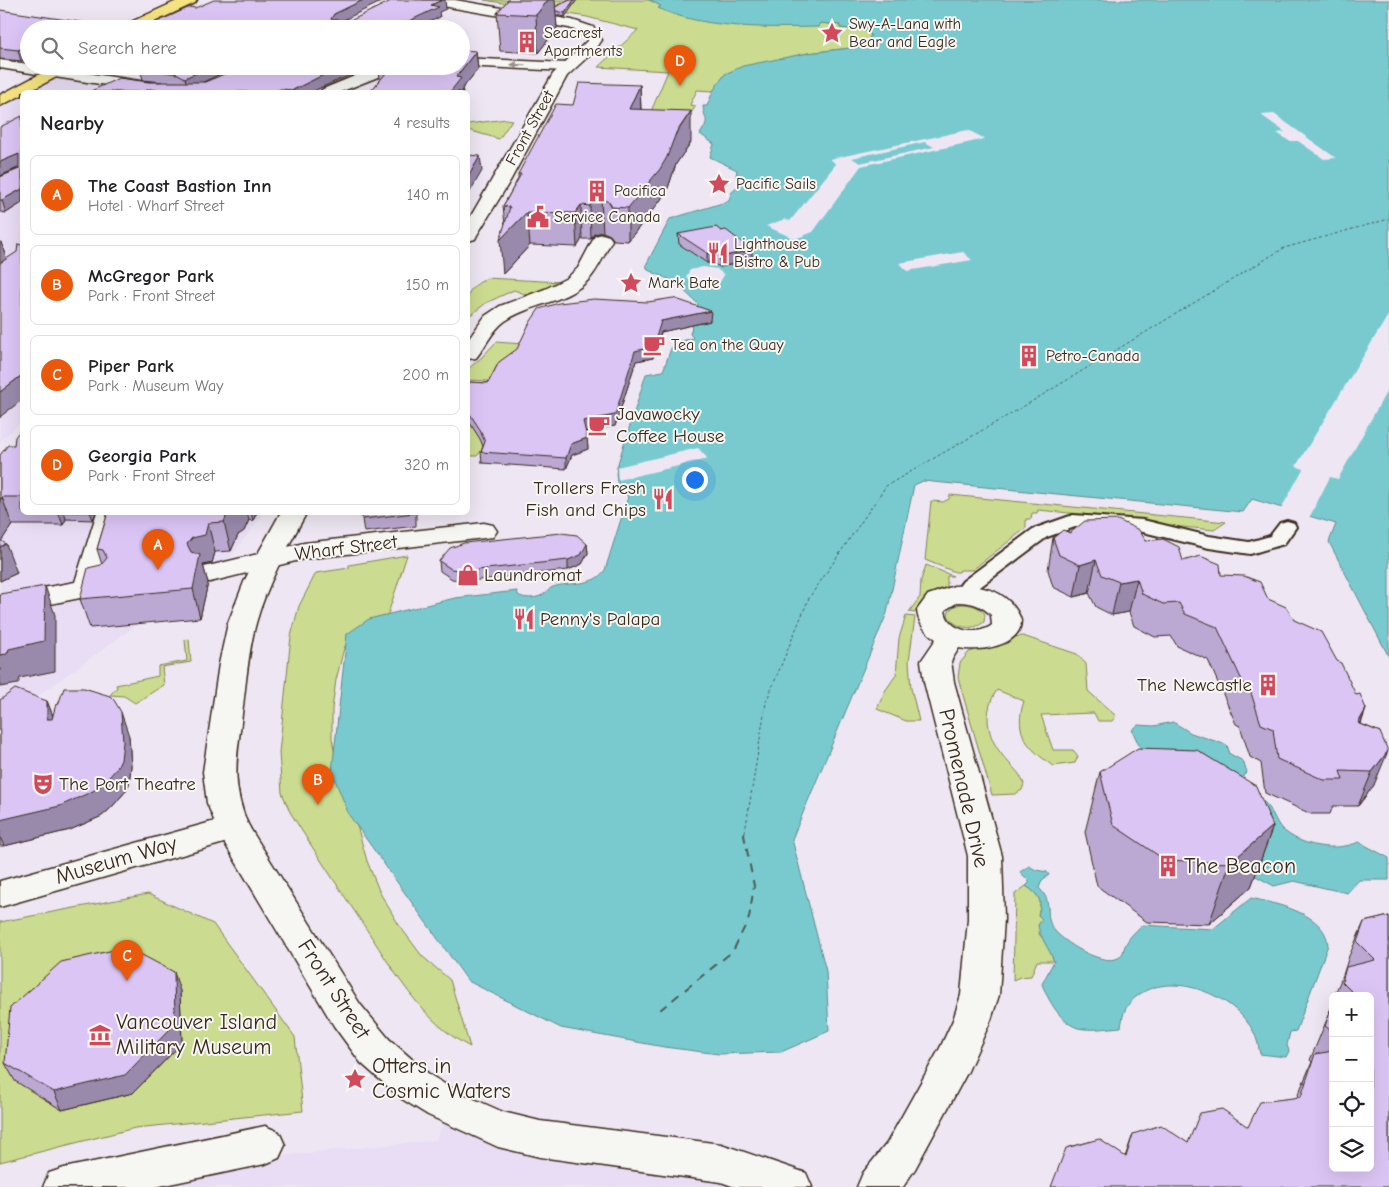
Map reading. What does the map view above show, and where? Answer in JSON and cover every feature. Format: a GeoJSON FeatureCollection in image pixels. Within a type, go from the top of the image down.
{"type":"FeatureCollection","features":[{"type":"Feature","properties":{"kind":"highway"},"geometry":{"type":"LineString","coordinates":[[151,20],[195,3]]}},
{"type":"Feature","properties":{"kind":"highway"},"geometry":{"type":"LineString","coordinates":[[166,20],[195,3]]}},
{"type":"Feature","properties":{"kind":"highway"},"geometry":{"type":"LineString","coordinates":[[0,90],[36,75]]}},
{"type":"Feature","properties":{"kind":"highway"},"geometry":{"type":"LineString","coordinates":[[0,101],[41,75]]}},
{"type":"Feature","properties":{"kind":"street","name":"Front Street"},"geometry":{"type":"LineString","coordinates":[[432,0],[562,22],[588,30],[595,40],[561,74],[501,181],[470,231]]}},
{"type":"Feature","properties":{"kind":"street"},"geometry":{"type":"LineString","coordinates":[[470,62],[567,67]]}},
{"type":"Feature","properties":{"kind":"street"},"geometry":{"type":"LineString","coordinates":[[0,64],[20,66]]}},
{"type":"Feature","properties":{"kind":"street"},"geometry":{"type":"LineString","coordinates":[[84,75],[169,90]]}},
{"type":"Feature","properties":{"kind":"street"},"geometry":{"type":"LineString","coordinates":[[334,90],[371,75]]}},
{"type":"Feature","properties":{"kind":"street"},"geometry":{"type":"LineString","coordinates":[[367,90],[383,75]]}},
{"type":"Feature","properties":{"kind":"street"},"geometry":{"type":"LineString","coordinates":[[470,350],[496,318],[513,308],[555,293],[575,281],[586,269],[602,240]]}},
{"type":"Feature","properties":{"kind":"street"},"geometry":{"type":"LineString","coordinates":[[0,606],[94,587],[109,515]]}},
{"type":"Feature","properties":{"kind":"street","name":"Front Street"},"geometry":{"type":"LineString","coordinates":[[292,515],[268,559],[242,623],[234,664],[219,772],[222,795],[233,828],[347,1015],[375,1052],[416,1087],[442,1104],[498,1129],[540,1139],[721,1163],[791,1187]]}},
{"type":"Feature","properties":{"kind":"street"},"geometry":{"type":"LineString","coordinates":[[969,594],[970,585],[1040,533],[1073,521],[1143,526],[1209,542],[1250,548],[1278,540],[1287,526]]}},
{"type":"Feature","properties":{"kind":"street","name":"Wharf Street"},"geometry":{"type":"LineString","coordinates":[[210,574],[268,559],[320,549],[484,531]]}},
{"type":"Feature","properties":{"kind":"street"},"geometry":{"type":"LineString","coordinates":[[954,594],[979,596],[999,606],[1005,613],[1007,621],[1005,628],[999,635],[989,639],[964,640],[952,637],[934,624],[931,616],[931,609],[936,602],[944,597],[954,594]]}},
{"type":"Feature","properties":{"kind":"street","name":"Promenade Drive"},"geometry":{"type":"LineString","coordinates":[[878,1187],[901,1156],[954,1060],[972,1020],[980,995],[986,919],[985,856],[939,682],[936,661],[952,637]]}},
{"type":"Feature","properties":{"kind":"street","name":"Museum Way"},"geometry":{"type":"LineString","coordinates":[[0,894],[233,828]]}},
{"type":"Feature","properties":{"kind":"street"},"geometry":{"type":"LineString","coordinates":[[64,1187],[265,1145]]}},
{"type":"Feature","properties":{"kind":"shaded area"},"geometry":{"type":"Polygon","coordinates":[[[49,75],[66,75],[167,90],[21,90],[49,75]]]}},
{"type":"Feature","properties":{"kind":"shaded area"},"geometry":{"type":"Polygon","coordinates":[[[20,90],[20,174],[0,185],[0,101],[20,90]]]}},
{"type":"Feature","properties":{"kind":"shaded area"},"geometry":{"type":"Polygon","coordinates":[[[20,181],[20,424],[0,441],[0,190],[20,181]]]}},
{"type":"Feature","properties":{"kind":"shaded area"},"geometry":{"type":"Polygon","coordinates":[[[0,473],[20,508],[20,515],[262,515],[229,559],[0,723],[0,473]]]}},
{"type":"Feature","properties":{"kind":"shaded area"},"geometry":{"type":"Polygon","coordinates":[[[448,1114],[774,1187],[110,1187],[229,1161],[436,1140],[448,1114]]]}},
{"type":"Feature","properties":{"kind":"green space"},"geometry":{"type":"Polygon","coordinates":[[[484,0],[824,0],[820,23],[840,25],[840,28],[861,29],[871,35],[859,47],[808,53],[783,59],[713,91],[697,90],[690,105],[696,106],[686,120],[644,128],[668,71],[598,67],[638,30],[587,17],[484,0]]]}},
{"type":"Feature","properties":{"kind":"green space"},"geometry":{"type":"Polygon","coordinates":[[[506,119],[512,120],[499,139],[470,131],[470,124],[506,119]]]}},
{"type":"Feature","properties":{"kind":"green space"},"geometry":{"type":"Polygon","coordinates":[[[487,278],[560,282],[549,288],[527,295],[514,290],[486,303],[470,315],[470,292],[474,286],[487,278]]]}},
{"type":"Feature","properties":{"kind":"green space"},"geometry":{"type":"Polygon","coordinates":[[[496,342],[535,345],[508,382],[470,380],[470,367],[496,342]]]}},
{"type":"Feature","properties":{"kind":"green space"},"geometry":{"type":"Polygon","coordinates":[[[470,423],[497,433],[477,456],[470,456],[470,423]]]}},
{"type":"Feature","properties":{"kind":"green space"},"geometry":{"type":"Polygon","coordinates":[[[950,495],[1226,522],[1214,530],[1161,525],[1155,521],[1038,510],[1037,513],[1032,513],[1031,519],[1026,519],[1026,528],[972,570],[955,572],[925,560],[931,501],[943,502],[949,499],[950,495]]]}},
{"type":"Feature","properties":{"kind":"green space"},"geometry":{"type":"Polygon","coordinates":[[[407,555],[386,620],[351,637],[344,648],[336,680],[332,709],[332,738],[345,798],[380,893],[399,925],[422,956],[450,980],[470,1047],[436,1023],[408,991],[307,840],[290,812],[282,793],[279,753],[291,636],[299,606],[316,573],[407,555]]]}},
{"type":"Feature","properties":{"kind":"green space"},"geometry":{"type":"Polygon","coordinates":[[[926,565],[953,576],[947,576],[947,587],[928,596],[915,613],[909,612],[920,597],[921,580],[926,565]]]}},
{"type":"Feature","properties":{"kind":"green space"},"geometry":{"type":"Polygon","coordinates":[[[961,604],[971,605],[980,609],[985,614],[984,622],[975,627],[964,627],[951,620],[948,615],[949,611],[961,604]]]}},
{"type":"Feature","properties":{"kind":"green space"},"geometry":{"type":"Polygon","coordinates":[[[906,616],[915,617],[909,661],[911,688],[919,721],[906,721],[877,709],[885,691],[896,675],[899,638],[906,616]]]}},
{"type":"Feature","properties":{"kind":"green space"},"geometry":{"type":"Polygon","coordinates":[[[1023,636],[1077,654],[1086,664],[1088,691],[1116,716],[1112,721],[1098,721],[1094,713],[1041,715],[1053,750],[1073,750],[1078,756],[1075,763],[1053,766],[1036,753],[1025,739],[1020,723],[1024,701],[997,690],[989,707],[988,724],[990,733],[998,749],[1018,773],[1024,784],[1022,790],[1015,794],[992,795],[958,678],[960,663],[969,652],[1005,642],[1011,637],[1023,636]]]}},
{"type":"Feature","properties":{"kind":"green space"},"geometry":{"type":"Polygon","coordinates":[[[189,639],[191,662],[162,667],[164,685],[135,703],[124,696],[110,695],[117,687],[116,685],[158,676],[158,666],[187,661],[185,640],[189,639]]]}},
{"type":"Feature","properties":{"kind":"green space"},"geometry":{"type":"Polygon","coordinates":[[[1026,886],[1039,898],[1038,915],[1042,919],[1039,934],[1049,946],[1054,961],[1037,961],[1031,976],[1013,980],[1015,894],[1026,886]]]}},
{"type":"Feature","properties":{"kind":"green space"},"geometry":{"type":"Polygon","coordinates":[[[148,894],[213,924],[295,1037],[303,1111],[135,1128],[0,1162],[0,922],[148,894]]]}},
{"type":"Feature","properties":{"kind":"water"},"geometry":{"type":"Polygon","coordinates":[[[649,0],[1389,0],[1389,657],[1329,542],[1336,524],[1252,499],[1243,512],[923,481],[914,485],[887,613],[792,839],[826,971],[829,1031],[781,1052],[719,1054],[664,1047],[561,1028],[468,981],[349,815],[332,772],[347,634],[369,619],[455,598],[517,591],[518,595],[524,597],[538,597],[553,587],[588,582],[600,576],[605,570],[628,497],[617,482],[617,467],[626,437],[630,436],[628,432],[646,374],[663,371],[673,343],[693,338],[690,334],[698,304],[675,282],[648,270],[646,265],[670,219],[729,201],[731,193],[741,184],[736,176],[737,170],[710,157],[714,144],[700,134],[706,122],[703,106],[707,106],[713,91],[725,74],[743,66],[808,53],[859,47],[871,35],[864,30],[840,28],[840,25],[820,23],[818,27],[758,27],[715,24],[676,15],[658,8],[661,6],[649,0]]]}},
{"type":"Feature","properties":{"kind":"water"},"geometry":{"type":"Polygon","coordinates":[[[1173,722],[1191,733],[1227,745],[1230,754],[1243,761],[1247,772],[1242,778],[1251,797],[1265,803],[1282,829],[1290,835],[1309,844],[1319,846],[1340,847],[1359,842],[1389,858],[1389,880],[1359,880],[1347,893],[1294,881],[1274,886],[1252,874],[1152,774],[1132,730],[1138,725],[1154,726],[1173,722]]]}},
{"type":"Feature","properties":{"kind":"water"},"geometry":{"type":"Polygon","coordinates":[[[1029,866],[1036,870],[1047,872],[1049,875],[1042,880],[1039,888],[1044,893],[1048,903],[1052,927],[1074,946],[1095,957],[1114,959],[1121,956],[1128,940],[1142,925],[1213,929],[1251,898],[1286,907],[1319,925],[1325,934],[1328,945],[1296,1031],[1290,1032],[1287,1045],[1289,1051],[1286,1057],[1260,1054],[1252,1029],[1236,1010],[1205,992],[1188,986],[1170,985],[1153,988],[1138,995],[1126,1008],[1121,1027],[1083,1029],[1066,1021],[1052,1004],[1042,984],[1054,961],[1039,930],[1038,925],[1042,919],[1038,915],[1039,898],[1026,886],[1030,882],[1020,872],[1029,866]]]}},
{"type":"Feature","properties":{"kind":"pier"},"geometry":{"type":"Polygon","coordinates":[[[1274,114],[1336,158],[1324,159],[1298,141],[1289,141],[1277,133],[1285,132],[1261,115],[1274,114]]]}},
{"type":"Feature","properties":{"kind":"pier"},"geometry":{"type":"Polygon","coordinates":[[[968,130],[985,139],[861,166],[813,232],[795,239],[766,226],[785,219],[790,221],[836,164],[830,159],[968,130]],[[925,142],[852,158],[860,163],[934,147],[925,142]]]}},
{"type":"Feature","properties":{"kind":"pier"},"geometry":{"type":"Polygon","coordinates":[[[963,252],[972,260],[907,271],[899,263],[963,252]]]}},
{"type":"Feature","properties":{"kind":"pier"},"geometry":{"type":"Polygon","coordinates":[[[703,267],[717,269],[724,275],[720,282],[707,285],[692,282],[686,277],[690,270],[703,267]]]}},
{"type":"Feature","properties":{"kind":"pier"},"geometry":{"type":"Polygon","coordinates":[[[1389,314],[1389,387],[1338,479],[1330,477],[1309,518],[1281,509],[1303,469],[1296,466],[1389,314]]]}},
{"type":"Feature","properties":{"kind":"pier"},"geometry":{"type":"Polygon","coordinates":[[[698,448],[708,459],[618,480],[617,467],[698,448]]]}},
{"type":"Feature","properties":{"kind":"building"},"geometry":{"type":"Polygon","coordinates":[[[214,0],[363,0],[334,14],[332,20],[161,20],[190,7],[195,8],[214,0]]]}},
{"type":"Feature","properties":{"kind":"building"},"geometry":{"type":"Polygon","coordinates":[[[393,0],[442,0],[431,5],[439,7],[411,20],[352,20],[393,0]]]}},
{"type":"Feature","properties":{"kind":"building"},"geometry":{"type":"Polygon","coordinates":[[[508,0],[548,0],[536,15],[497,13],[508,0]]]}},
{"type":"Feature","properties":{"kind":"building"},"geometry":{"type":"Polygon","coordinates":[[[574,0],[565,13],[556,11],[555,7],[574,0]]]}},
{"type":"Feature","properties":{"kind":"building"},"geometry":{"type":"Polygon","coordinates":[[[0,10],[67,20],[20,20],[20,49],[0,48],[0,10]]]}},
{"type":"Feature","properties":{"kind":"building"},"geometry":{"type":"Polygon","coordinates":[[[470,51],[476,51],[470,59],[470,51]]]}},
{"type":"Feature","properties":{"kind":"building"},"geometry":{"type":"Polygon","coordinates":[[[180,75],[192,75],[185,78],[180,75]]]}},
{"type":"Feature","properties":{"kind":"building"},"geometry":{"type":"Polygon","coordinates":[[[222,75],[323,75],[293,90],[93,90],[119,78],[149,82],[205,82],[222,75]]]}},
{"type":"Feature","properties":{"kind":"building"},"geometry":{"type":"Polygon","coordinates":[[[384,75],[458,75],[456,77],[461,78],[452,90],[372,90],[384,75]]]}},
{"type":"Feature","properties":{"kind":"building"},"geometry":{"type":"Polygon","coordinates":[[[579,83],[640,85],[629,109],[691,111],[676,133],[667,157],[660,169],[628,208],[612,207],[609,202],[601,199],[593,201],[590,206],[581,205],[575,213],[527,212],[500,240],[510,207],[503,206],[521,174],[518,174],[556,104],[573,105],[579,83]]]}},
{"type":"Feature","properties":{"kind":"building"},"geometry":{"type":"Polygon","coordinates":[[[20,117],[20,190],[2,200],[0,200],[0,177],[19,169],[19,154],[0,162],[0,127],[20,117]]]}},
{"type":"Feature","properties":{"kind":"building"},"geometry":{"type":"Polygon","coordinates":[[[470,155],[480,156],[470,174],[470,155]]]}},
{"type":"Feature","properties":{"kind":"building"},"geometry":{"type":"Polygon","coordinates":[[[716,227],[721,231],[726,230],[752,250],[720,257],[707,253],[678,234],[716,227]]]}},
{"type":"Feature","properties":{"kind":"building"},"geometry":{"type":"Polygon","coordinates":[[[18,244],[20,244],[20,377],[0,392],[0,263],[17,252],[18,244]]]}},
{"type":"Feature","properties":{"kind":"building"},"geometry":{"type":"Polygon","coordinates":[[[673,298],[711,311],[661,321],[653,347],[635,351],[615,415],[583,421],[587,438],[571,444],[566,458],[481,452],[485,442],[470,414],[470,382],[488,383],[499,362],[517,349],[529,324],[539,309],[559,303],[594,299],[648,302],[673,298]]]}},
{"type":"Feature","properties":{"kind":"building"},"geometry":{"type":"Polygon","coordinates":[[[20,431],[20,497],[2,497],[0,500],[0,455],[8,445],[14,445],[15,437],[20,431]]]}},
{"type":"Feature","properties":{"kind":"building"},"geometry":{"type":"Polygon","coordinates":[[[107,515],[227,515],[224,522],[208,523],[205,535],[192,538],[187,544],[191,552],[200,555],[193,589],[80,599],[88,568],[101,565],[107,558],[103,550],[97,549],[107,515]]]}},
{"type":"Feature","properties":{"kind":"building"},"geometry":{"type":"Polygon","coordinates":[[[362,515],[397,515],[362,519],[362,515]]]}},
{"type":"Feature","properties":{"kind":"building"},"geometry":{"type":"Polygon","coordinates":[[[1118,520],[1139,530],[1146,541],[1163,539],[1179,547],[1183,561],[1200,556],[1220,564],[1221,575],[1244,576],[1260,582],[1268,599],[1286,607],[1294,620],[1321,632],[1337,661],[1341,663],[1356,695],[1360,694],[1366,709],[1358,723],[1380,732],[1388,751],[1372,772],[1340,771],[1343,780],[1324,780],[1277,759],[1273,729],[1261,724],[1251,693],[1247,691],[1217,627],[1185,614],[1179,603],[1163,604],[1142,594],[1137,579],[1119,582],[1102,575],[1096,560],[1080,565],[1059,555],[1053,538],[1063,530],[1070,533],[1085,521],[1118,520]]]}},
{"type":"Feature","properties":{"kind":"building"},"geometry":{"type":"Polygon","coordinates":[[[561,533],[577,535],[587,544],[581,555],[568,560],[468,571],[451,569],[439,561],[450,548],[464,543],[561,533]]]}},
{"type":"Feature","properties":{"kind":"building"},"geometry":{"type":"Polygon","coordinates":[[[0,540],[6,544],[0,547],[0,540]]]}},
{"type":"Feature","properties":{"kind":"building"},"geometry":{"type":"Polygon","coordinates":[[[45,586],[44,641],[9,649],[7,654],[0,655],[0,594],[45,586]]]}},
{"type":"Feature","properties":{"kind":"building"},"geometry":{"type":"Polygon","coordinates":[[[64,688],[84,688],[110,696],[114,700],[121,712],[123,742],[121,760],[117,768],[103,784],[93,791],[60,806],[0,820],[0,700],[15,689],[47,701],[47,719],[52,719],[56,704],[58,705],[64,688]]]}},
{"type":"Feature","properties":{"kind":"building"},"geometry":{"type":"Polygon","coordinates":[[[1138,748],[1197,750],[1256,786],[1273,826],[1230,863],[1165,860],[1113,825],[1100,772],[1138,748]]]}},
{"type":"Feature","properties":{"kind":"building"},"geometry":{"type":"Polygon","coordinates":[[[1389,916],[1389,1187],[1051,1187],[1066,1148],[1099,1139],[1126,1157],[1133,1134],[1161,1125],[1188,1143],[1200,1113],[1222,1109],[1248,1127],[1260,1102],[1301,1097],[1315,1054],[1329,1052],[1329,1172],[1374,1172],[1374,992],[1352,992],[1342,982],[1346,967],[1375,960],[1357,942],[1364,922],[1389,916]]]}},
{"type":"Feature","properties":{"kind":"building","name":"Vancouver Island Military Museum"},"geometry":{"type":"Polygon","coordinates":[[[127,947],[174,972],[175,1024],[125,1075],[54,1092],[5,1063],[10,1008],[61,962],[127,947]]]}},
{"type":"Feature","properties":{"kind":"building"},"geometry":{"type":"Polygon","coordinates":[[[1329,1015],[1329,1029],[1325,1026],[1329,1015]]]}},
{"type":"Feature","properties":{"kind":"ferry route"},"geometry":{"type":"LineString","coordinates":[[745,832],[766,702],[809,598],[886,486],[1026,405],[1284,248],[1389,219]]}},
{"type":"Feature","properties":{"kind":"ferry route"},"geometry":{"type":"LineString","coordinates":[[660,1010],[733,951],[749,918],[754,886],[744,835],[745,830]]}},
{"type":"Feature","properties":{"kind":"place","name":"Swy-A-Lana with Bear and Eagle"},"geometry":{"type":"Point","coordinates":[832,33]}},
{"type":"Feature","properties":{"kind":"place","name":"Seacrest Apartments"},"geometry":{"type":"Point","coordinates":[527,42]}},
{"type":"Feature","properties":{"kind":"place","name":"Georgia Park"},"geometry":{"type":"Point","coordinates":[680,86]}},
{"type":"Feature","properties":{"kind":"place","name":"Pacific Sails"},"geometry":{"type":"Point","coordinates":[719,184]}},
{"type":"Feature","properties":{"kind":"place","name":"Pacifica"},"geometry":{"type":"Point","coordinates":[597,191]}},
{"type":"Feature","properties":{"kind":"place","name":"Service Canada"},"geometry":{"type":"Point","coordinates":[538,217]}},
{"type":"Feature","properties":{"kind":"place","name":"Lighthouse Bistro & Pub"},"geometry":{"type":"Point","coordinates":[718,253]}},
{"type":"Feature","properties":{"kind":"place","name":"Mark Bate"},"geometry":{"type":"Point","coordinates":[631,283]}},
{"type":"Feature","properties":{"kind":"place","name":"Tea on the Quay"},"geometry":{"type":"Point","coordinates":[654,345]}},
{"type":"Feature","properties":{"kind":"place","name":"Petro-Canada"},"geometry":{"type":"Point","coordinates":[1029,356]}},
{"type":"Feature","properties":{"kind":"place","name":"Javawocky Coffee House"},"geometry":{"type":"Point","coordinates":[599,425]}},
{"type":"Feature","properties":{"kind":"place","name":"Trollers Fresh Fish and Chips"},"geometry":{"type":"Point","coordinates":[663,499]}},
{"type":"Feature","properties":{"kind":"place","name":"The Coast Bastion Inn"},"geometry":{"type":"Point","coordinates":[158,570]}},
{"type":"Feature","properties":{"kind":"place","name":"Laundromat"},"geometry":{"type":"Point","coordinates":[468,575]}},
{"type":"Feature","properties":{"kind":"place","name":"Penny's Palapa"},"geometry":{"type":"Point","coordinates":[524,619]}},
{"type":"Feature","properties":{"kind":"place","name":"The Newcastle"},"geometry":{"type":"Point","coordinates":[1268,685]}},
{"type":"Feature","properties":{"kind":"place","name":"The Port Theatre"},"geometry":{"type":"Point","coordinates":[43,784]}},
{"type":"Feature","properties":{"kind":"place","name":"McGregor Park"},"geometry":{"type":"Point","coordinates":[318,805]}},
{"type":"Feature","properties":{"kind":"place","name":"The Beacon"},"geometry":{"type":"Point","coordinates":[1168,866]}},
{"type":"Feature","properties":{"kind":"place","name":"Piper Park"},"geometry":{"type":"Point","coordinates":[127,981]}},
{"type":"Feature","properties":{"kind":"place","name":"Vancouver Island Military Museum"},"geometry":{"type":"Point","coordinates":[100,1035]}},
{"type":"Feature","properties":{"kind":"place","name":"Otters in Cosmic Waters"},"geometry":{"type":"Point","coordinates":[355,1079]}}]}
